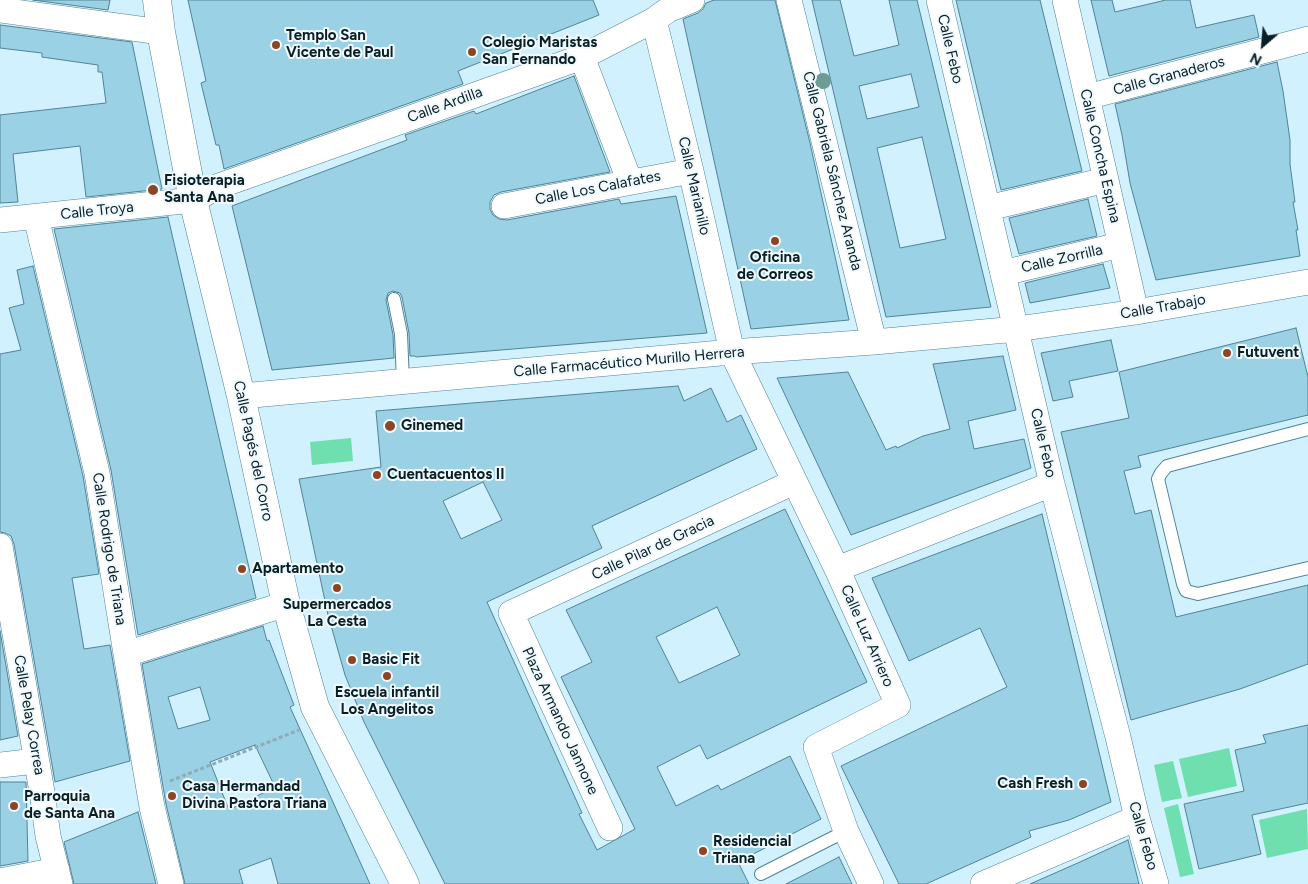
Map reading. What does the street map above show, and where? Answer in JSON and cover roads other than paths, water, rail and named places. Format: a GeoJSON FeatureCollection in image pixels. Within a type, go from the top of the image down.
{"type":"FeatureCollection","features":[{"type":"Feature","properties":{"kind":"main road","name":"Calle Pagés del Corro"},"geometry":{"type":"LineString","coordinates":[[157,0],[161,32],[193,200],[242,396],[286,604],[316,708],[405,884]]}},
{"type":"Feature","properties":{"kind":"street","name":"Calle Ardilla"},"geometry":{"type":"LineString","coordinates":[[193,200],[219,186],[582,56],[654,20],[668,10],[692,0]]}},
{"type":"Feature","properties":{"kind":"street","name":"Calle Gabriela Sánchez Aranda"},"geometry":{"type":"LineString","coordinates":[[789,0],[874,342]]}},
{"type":"Feature","properties":{"kind":"street","name":"Calle Febo"},"geometry":{"type":"LineString","coordinates":[[938,0],[1004,273],[1052,484],[1116,729],[1136,818],[1156,884]]}},
{"type":"Feature","properties":{"kind":"street","name":"Calle Concha Espina"},"geometry":{"type":"LineString","coordinates":[[1065,0],[1136,312]]}},
{"type":"Feature","properties":{"kind":"street"},"geometry":{"type":"LineString","coordinates":[[0,10],[161,32]]}},
{"type":"Feature","properties":{"kind":"street","name":"Calle Marianillo"},"geometry":{"type":"LineString","coordinates":[[654,20],[732,352]]}},
{"type":"Feature","properties":{"kind":"street","name":"Calle Granaderos"},"geometry":{"type":"LineString","coordinates":[[1087,98],[1308,39]]}},
{"type":"Feature","properties":{"kind":"street"},"geometry":{"type":"LineString","coordinates":[[582,56],[630,182]]}},
{"type":"Feature","properties":{"kind":"street","name":"Calle Los Calafates"},"geometry":{"type":"LineString","coordinates":[[504,206],[691,171]]}},
{"type":"Feature","properties":{"kind":"street"},"geometry":{"type":"LineString","coordinates":[[988,208],[1106,180]]}},
{"type":"Feature","properties":{"kind":"street","name":"Calle Troya"},"geometry":{"type":"LineString","coordinates":[[0,220],[193,200]]}},
{"type":"Feature","properties":{"kind":"street","name":"Calle Rodrigo de Triana"},"geometry":{"type":"LineString","coordinates":[[36,217],[97,472],[152,807],[171,884]]}},
{"type":"Feature","properties":{"kind":"street","name":"Calle Zorrilla"},"geometry":{"type":"LineString","coordinates":[[1004,273],[1120,245]]}},
{"type":"Feature","properties":{"kind":"street","name":"Calle Trabajo"},"geometry":{"type":"LineString","coordinates":[[1017,329],[1136,312],[1308,282]]}},
{"type":"Feature","properties":{"kind":"street","name":"Calle Farmacéutico Murillo Herrera"},"geometry":{"type":"LineString","coordinates":[[242,396],[732,352],[1017,329]]}},
{"type":"Feature","properties":{"kind":"street","name":"Calle Luz Arriero"},"geometry":{"type":"LineString","coordinates":[[732,352],[837,569],[898,705],[816,747],[846,831],[871,884]]}},
{"type":"Feature","properties":{"kind":"street","name":"Calle Pilar de Gracia"},"geometry":{"type":"LineString","coordinates":[[511,614],[794,482]]}},
{"type":"Feature","properties":{"kind":"street"},"geometry":{"type":"LineString","coordinates":[[837,569],[1052,484]]}},
{"type":"Feature","properties":{"kind":"street","name":"Calle Pelay Correa"},"geometry":{"type":"LineString","coordinates":[[0,546],[48,836],[58,877]]}},
{"type":"Feature","properties":{"kind":"street"},"geometry":{"type":"LineString","coordinates":[[126,654],[286,604]]}},
{"type":"Feature","properties":{"kind":"street","name":"Plaza Armando Jannone"},"geometry":{"type":"LineString","coordinates":[[511,614],[610,828]]}},
{"type":"Feature","properties":{"kind":"street"},"geometry":{"type":"LineString","coordinates":[[0,766],[36,761]]}},
{"type":"Feature","properties":{"kind":"street"},"geometry":{"type":"LineString","coordinates":[[983,884],[1136,818]]}},
{"type":"Feature","properties":{"kind":"street"},"geometry":{"type":"LineString","coordinates":[[0,881],[58,877]]}},
{"type":"Feature","properties":{"kind":"lane"},"geometry":{"type":"LineString","coordinates":[[394,299],[401,334],[403,382]]}},
{"type":"Feature","properties":{"kind":"lane"},"geometry":{"type":"LineString","coordinates":[[1308,430],[1167,466],[1158,479],[1186,591],[1198,594],[1308,568]]}},
{"type":"Feature","properties":{"kind":"lane"},"geometry":{"type":"LineString","coordinates":[[761,874],[846,831]]}},
{"type":"Feature","properties":{"kind":"place","name":"Templo San Vicente de Paul"},"geometry":{"type":"Point","coordinates":[276,45]}},
{"type":"Feature","properties":{"kind":"place","name":"Colegio Maristas San Fernando"},"geometry":{"type":"Point","coordinates":[472,52]}},
{"type":"Feature","properties":{"kind":"place","name":"Fisioterapia Santa Ana"},"geometry":{"type":"Point","coordinates":[153,190]}},
{"type":"Feature","properties":{"kind":"place","name":"Oficina de Correos"},"geometry":{"type":"Point","coordinates":[775,241]}},
{"type":"Feature","properties":{"kind":"place","name":"Futuvent"},"geometry":{"type":"Point","coordinates":[1227,353]}},
{"type":"Feature","properties":{"kind":"place","name":"Ginemed"},"geometry":{"type":"Point","coordinates":[390,426]}},
{"type":"Feature","properties":{"kind":"place","name":"Cuentacuentos II"},"geometry":{"type":"Point","coordinates":[377,475]}},
{"type":"Feature","properties":{"kind":"place","name":"Apartamento"},"geometry":{"type":"Point","coordinates":[242,569]}},
{"type":"Feature","properties":{"kind":"place","name":"Supermercados La Cesta"},"geometry":{"type":"Point","coordinates":[337,588]}},
{"type":"Feature","properties":{"kind":"place","name":"Basic Fit"},"geometry":{"type":"Point","coordinates":[352,660]}},
{"type":"Feature","properties":{"kind":"place","name":"Escuela infantil Los Angelitos"},"geometry":{"type":"Point","coordinates":[387,676]}},
{"type":"Feature","properties":{"kind":"place","name":"Cash Fresh"},"geometry":{"type":"Point","coordinates":[1083,784]}},
{"type":"Feature","properties":{"kind":"place","name":"Casa Hermandad Divina Pastora Triana"},"geometry":{"type":"Point","coordinates":[172,796]}},
{"type":"Feature","properties":{"kind":"place","name":"Parroquia de Santa Ana"},"geometry":{"type":"Point","coordinates":[14,806]}},
{"type":"Feature","properties":{"kind":"place","name":"Residencial Triana"},"geometry":{"type":"Point","coordinates":[703,851]}}]}
